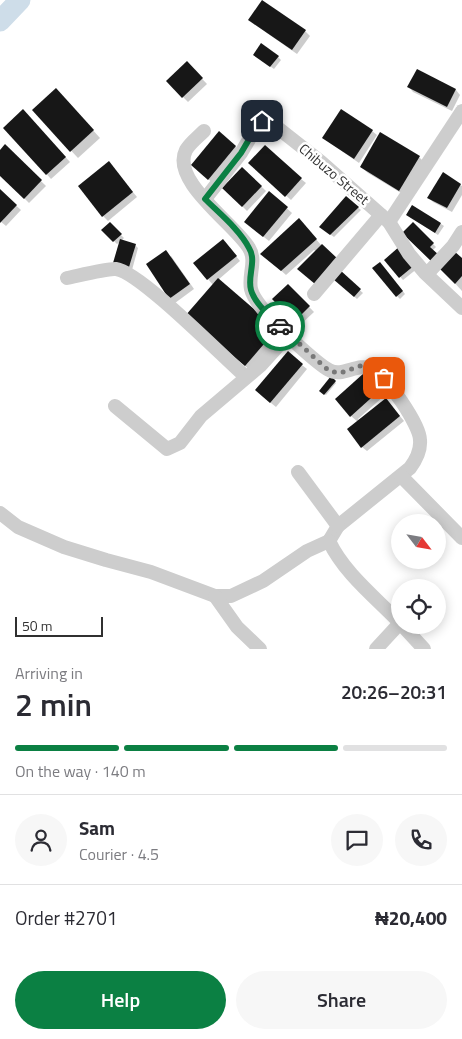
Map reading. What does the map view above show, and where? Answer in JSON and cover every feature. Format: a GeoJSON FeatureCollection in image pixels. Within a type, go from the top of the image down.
{"type":"FeatureCollection","features":[{"type":"Feature","properties":{"kind":"street"},"geometry":{"type":"LineString","coordinates":[[314,294],[385,218],[462,111]]}},
{"type":"Feature","properties":{"kind":"street","name":"Chibuzo Street"},"geometry":{"type":"LineString","coordinates":[[205,199],[241,153],[262,121],[274,125],[322,162],[385,218],[409,254],[462,308]]}},
{"type":"Feature","properties":{"kind":"street"},"geometry":{"type":"LineString","coordinates":[[0,513],[18,527],[64,547],[151,572],[215,596],[231,596],[263,581],[308,551],[329,541],[338,526],[401,476],[418,457],[420,439],[414,421],[384,378],[372,369],[360,366],[340,373],[329,371],[288,335],[256,300],[251,289],[250,278],[253,261],[250,249],[242,237],[192,184],[185,172],[183,162],[186,150],[204,131]]}},
{"type":"Feature","properties":{"kind":"street"},"geometry":{"type":"LineString","coordinates":[[427,274],[453,246],[462,232]]}},
{"type":"Feature","properties":{"kind":"street"},"geometry":{"type":"LineString","coordinates":[[67,278],[116,268],[130,274],[158,297],[246,378]]}},
{"type":"Feature","properties":{"kind":"street"},"geometry":{"type":"LineString","coordinates":[[115,406],[167,449],[180,443],[201,416],[260,366],[288,335]]}},
{"type":"Feature","properties":{"kind":"street"},"geometry":{"type":"LineString","coordinates":[[298,472],[338,526]]}},
{"type":"Feature","properties":{"kind":"street"},"geometry":{"type":"LineString","coordinates":[[401,476],[462,538]]}},
{"type":"Feature","properties":{"kind":"street"},"geometry":{"type":"LineString","coordinates":[[329,541],[335,554],[349,571],[391,614]]}},
{"type":"Feature","properties":{"kind":"street"},"geometry":{"type":"LineString","coordinates":[[215,596],[237,627],[260,649]]}},
{"type":"Feature","properties":{"kind":"street"},"geometry":{"type":"LineString","coordinates":[[376,649],[391,634]]}},
{"type":"Feature","properties":{"kind":"street"},"geometry":{"type":"LineString","coordinates":[[410,634],[424,649]]}},
{"type":"Feature","properties":{"kind":"building"},"geometry":{"type":"Polygon","coordinates":[[[262,0],[306,30],[292,50],[248,20],[262,0]]]}},
{"type":"Feature","properties":{"kind":"building"},"geometry":{"type":"Polygon","coordinates":[[[261,43],[279,56],[270,67],[253,55],[261,43]]]}},
{"type":"Feature","properties":{"kind":"building"},"geometry":{"type":"Polygon","coordinates":[[[187,61],[203,78],[182,98],[166,81],[187,61]]]}},
{"type":"Feature","properties":{"kind":"building"},"geometry":{"type":"Polygon","coordinates":[[[417,69],[456,89],[447,107],[407,87],[417,69]]]}},
{"type":"Feature","properties":{"kind":"building"},"geometry":{"type":"Polygon","coordinates":[[[56,88],[94,130],[70,152],[32,110],[56,88]]]}},
{"type":"Feature","properties":{"kind":"building"},"geometry":{"type":"Polygon","coordinates":[[[23,109],[66,157],[46,175],[3,128],[23,109]]]}},
{"type":"Feature","properties":{"kind":"building"},"geometry":{"type":"Polygon","coordinates":[[[341,109],[373,130],[354,159],[322,138],[341,109]]]}},
{"type":"Feature","properties":{"kind":"building"},"geometry":{"type":"Polygon","coordinates":[[[219,131],[236,146],[208,180],[191,165],[219,131]]]}},
{"type":"Feature","properties":{"kind":"building"},"geometry":{"type":"Polygon","coordinates":[[[380,132],[420,156],[399,191],[360,167],[380,132]]]}},
{"type":"Feature","properties":{"kind":"building"},"geometry":{"type":"Polygon","coordinates":[[[5,144],[42,180],[24,199],[0,176],[0,150],[5,144]]]}},
{"type":"Feature","properties":{"kind":"building"},"geometry":{"type":"Polygon","coordinates":[[[265,145],[302,178],[285,197],[248,163],[265,145]]]}},
{"type":"Feature","properties":{"kind":"building"},"geometry":{"type":"Polygon","coordinates":[[[109,161],[133,192],[102,217],[78,186],[109,161]]]}},
{"type":"Feature","properties":{"kind":"building"},"geometry":{"type":"Polygon","coordinates":[[[242,167],[262,186],[242,207],[222,188],[242,167]]]}},
{"type":"Feature","properties":{"kind":"building"},"geometry":{"type":"Polygon","coordinates":[[[443,172],[461,184],[447,208],[427,198],[443,172]]]}},
{"type":"Feature","properties":{"kind":"building"},"geometry":{"type":"Polygon","coordinates":[[[0,189],[17,205],[0,223],[0,189]]]}},
{"type":"Feature","properties":{"kind":"building"},"geometry":{"type":"Polygon","coordinates":[[[269,191],[288,207],[263,237],[244,222],[269,191]]]}},
{"type":"Feature","properties":{"kind":"building"},"geometry":{"type":"Polygon","coordinates":[[[346,196],[359,207],[330,235],[319,227],[346,196]]]}},
{"type":"Feature","properties":{"kind":"building"},"geometry":{"type":"Polygon","coordinates":[[[412,205],[441,223],[435,233],[406,215],[412,205]]]}},
{"type":"Feature","properties":{"kind":"building"},"geometry":{"type":"Polygon","coordinates":[[[299,218],[317,239],[281,271],[260,254],[299,218]]]}},
{"type":"Feature","properties":{"kind":"building"},"geometry":{"type":"Polygon","coordinates":[[[110,222],[122,234],[113,242],[101,230],[110,222]]]}},
{"type":"Feature","properties":{"kind":"building"},"geometry":{"type":"Polygon","coordinates":[[[413,222],[434,243],[430,247],[440,256],[433,263],[402,233],[413,222]]]}},
{"type":"Feature","properties":{"kind":"building"},"geometry":{"type":"Polygon","coordinates":[[[120,239],[136,244],[129,267],[113,263],[120,239]]]}},
{"type":"Feature","properties":{"kind":"building"},"geometry":{"type":"Polygon","coordinates":[[[223,239],[237,256],[207,280],[193,263],[223,239]]]}},
{"type":"Feature","properties":{"kind":"building"},"geometry":{"type":"Polygon","coordinates":[[[322,244],[339,260],[315,284],[297,269],[322,244]]]}},
{"type":"Feature","properties":{"kind":"building"},"geometry":{"type":"Polygon","coordinates":[[[400,246],[416,264],[399,278],[384,260],[400,246]]]}},
{"type":"Feature","properties":{"kind":"building"},"geometry":{"type":"Polygon","coordinates":[[[166,250],[190,284],[169,299],[146,264],[166,250]]]}},
{"type":"Feature","properties":{"kind":"building"},"geometry":{"type":"Polygon","coordinates":[[[454,251],[462,258],[462,276],[455,284],[438,267],[454,251]]]}},
{"type":"Feature","properties":{"kind":"building"},"geometry":{"type":"Polygon","coordinates":[[[380,262],[403,291],[396,297],[372,268],[380,262]]]}},
{"type":"Feature","properties":{"kind":"building"},"geometry":{"type":"Polygon","coordinates":[[[340,270],[361,289],[354,297],[333,279],[340,270]]]}},
{"type":"Feature","properties":{"kind":"building"},"geometry":{"type":"Polygon","coordinates":[[[218,278],[277,329],[245,366],[185,316],[218,278]]]}},
{"type":"Feature","properties":{"kind":"building"},"geometry":{"type":"Polygon","coordinates":[[[288,284],[310,306],[294,322],[272,299],[288,284]]]}},
{"type":"Feature","properties":{"kind":"building"},"geometry":{"type":"Polygon","coordinates":[[[288,351],[303,364],[270,403],[255,390],[288,351]]]}},
{"type":"Feature","properties":{"kind":"building"},"geometry":{"type":"Polygon","coordinates":[[[364,373],[380,390],[350,417],[335,399],[364,373]]]}},
{"type":"Feature","properties":{"kind":"building"},"geometry":{"type":"Polygon","coordinates":[[[331,376],[336,381],[324,395],[319,391],[331,376]]]}},
{"type":"Feature","properties":{"kind":"building"},"geometry":{"type":"Polygon","coordinates":[[[386,398],[400,416],[361,448],[347,429],[386,398]]]}},
{"type":"Feature","properties":{"kind":"waterway"},"geometry":{"type":"LineString","coordinates":[[0,21],[20,0]]}},
{"type":"Feature","properties":{"kind":"way so far"},"geometry":{"type":"LineString","coordinates":[[280,326],[329,371],[340,373],[360,366],[372,369],[384,378]]}},
{"type":"Feature","properties":{"kind":"route"},"geometry":{"type":"LineString","coordinates":[[262,121],[241,153],[205,199],[242,237],[250,249],[253,261],[250,278],[251,289],[256,300],[280,326]]}}]}
